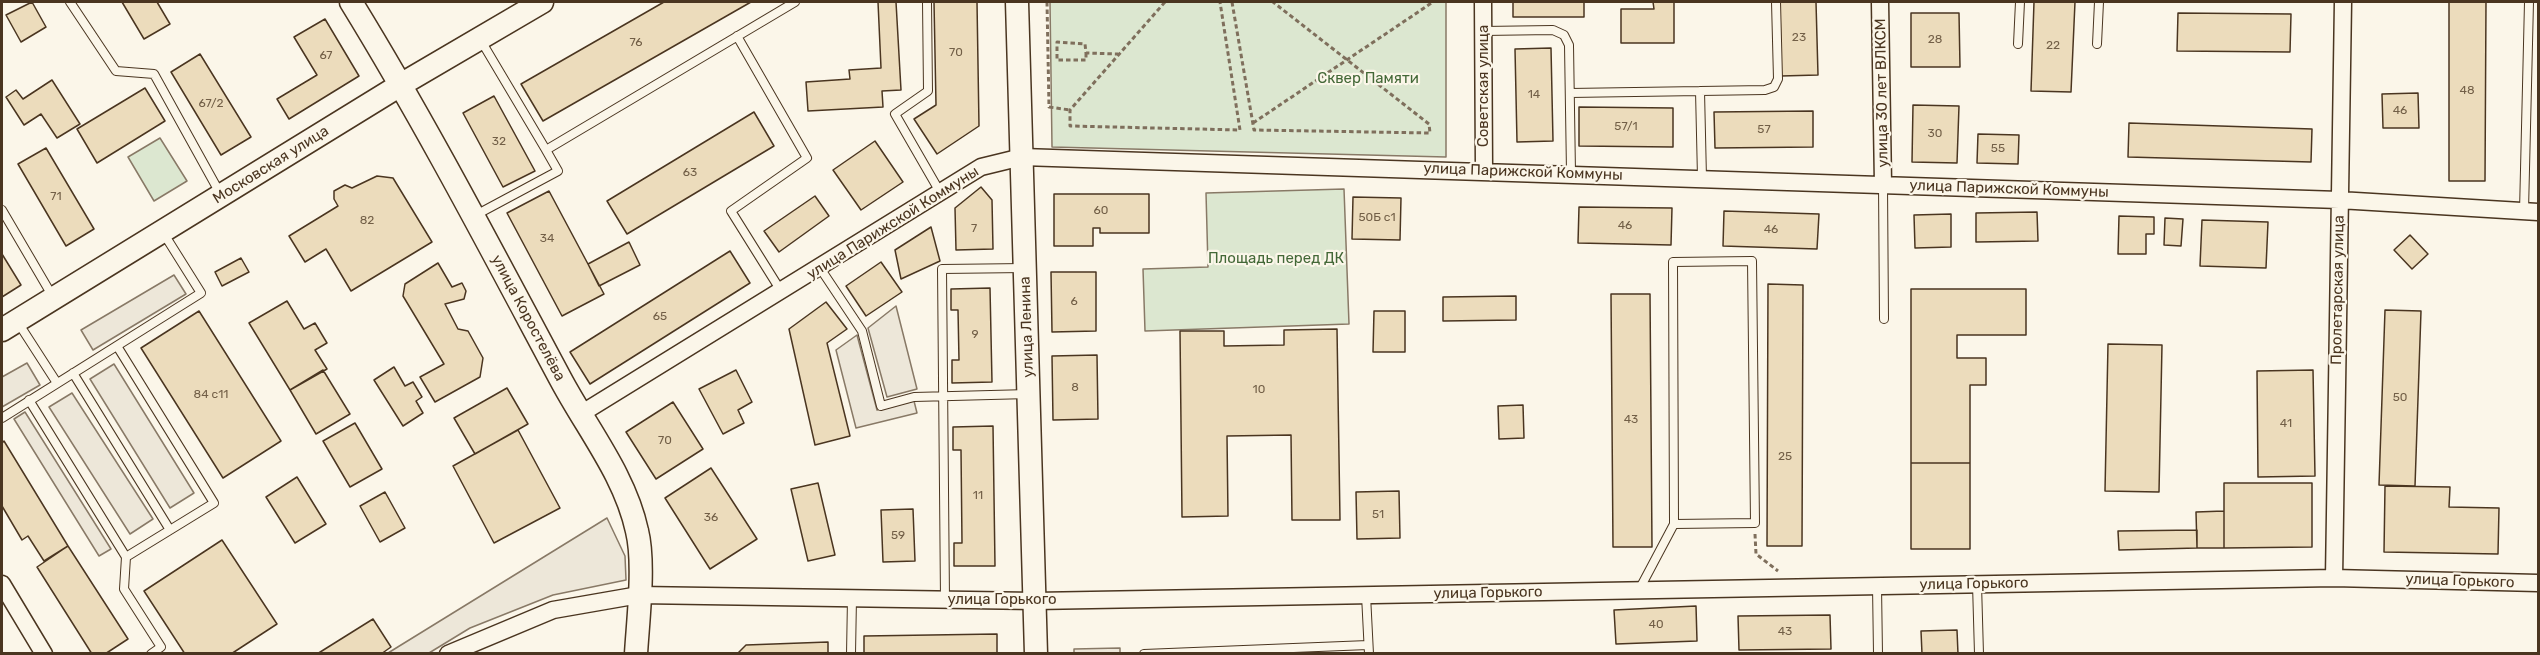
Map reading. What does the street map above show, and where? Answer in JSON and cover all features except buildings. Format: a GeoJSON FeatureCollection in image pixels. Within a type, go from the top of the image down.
{"type":"FeatureCollection","features":[{"type":"Feature","properties":{"kind":"street","name":"улица Коростелёва"},"geometry":{"type":"LineString","coordinates":[[351,2],[402,84],[579,415],[624,486],[638,533],[639,595],[636,654]]}},
{"type":"Feature","properties":{"kind":"street","name":"Московская улица"},"geometry":{"type":"LineString","coordinates":[[9,326],[402,84],[542,2]]}},
{"type":"Feature","properties":{"kind":"street","name":"улица Ленина"},"geometry":{"type":"LineString","coordinates":[[1017,2],[1036,654]]}},
{"type":"Feature","properties":{"kind":"street","name":"Советская улица"},"geometry":{"type":"LineString","coordinates":[[1483,2],[1484,170]]}},
{"type":"Feature","properties":{"kind":"street","name":"улица 30 лет ВЛКСМ"},"geometry":{"type":"LineString","coordinates":[[1880,2],[1883,184]]}},
{"type":"Feature","properties":{"kind":"street","name":"Пролетарская улица"},"geometry":{"type":"LineString","coordinates":[[2334,578],[2343,2]]}},
{"type":"Feature","properties":{"kind":"street","name":"улица Парижской Коммуны"},"geometry":{"type":"LineString","coordinates":[[579,415],[981,167],[1022,157],[1484,170],[2339,200],[2531,212]]}},
{"type":"Feature","properties":{"kind":"street","name":"улица Горького"},"geometry":{"type":"LineString","coordinates":[[448,654],[553,610],[639,595],[1035,600],[2334,578],[2538,583]]}},
{"type":"Feature","properties":{"kind":"street"},"geometry":{"type":"LineString","coordinates":[[2,584],[44,654]]}},
{"type":"Feature","properties":{"kind":"lane"},"geometry":{"type":"LineString","coordinates":[[70,2],[116,71],[154,74],[222,195]]}},
{"type":"Feature","properties":{"kind":"lane"},"geometry":{"type":"LineString","coordinates":[[546,150],[795,2]]}},
{"type":"Feature","properties":{"kind":"lane"},"geometry":{"type":"LineString","coordinates":[[927,2],[928,91],[895,114],[940,192]]}},
{"type":"Feature","properties":{"kind":"lane"},"geometry":{"type":"LineString","coordinates":[[1570,93],[1765,90],[1774,87],[1778,79],[1776,2]]}},
{"type":"Feature","properties":{"kind":"lane"},"geometry":{"type":"LineString","coordinates":[[2018,44],[2020,2]]}},
{"type":"Feature","properties":{"kind":"lane"},"geometry":{"type":"LineString","coordinates":[[2097,44],[2099,2]]}},
{"type":"Feature","properties":{"kind":"lane"},"geometry":{"type":"LineString","coordinates":[[2529,2],[2531,212]]}},
{"type":"Feature","properties":{"kind":"lane"},"geometry":{"type":"LineString","coordinates":[[1483,31],[1553,30],[1564,35],[1569,45],[1571,174]]}},
{"type":"Feature","properties":{"kind":"lane"},"geometry":{"type":"LineString","coordinates":[[737,36],[807,158],[731,211],[781,291]]}},
{"type":"Feature","properties":{"kind":"lane"},"geometry":{"type":"LineString","coordinates":[[473,216],[558,171],[479,39]]}},
{"type":"Feature","properties":{"kind":"lane"},"geometry":{"type":"LineString","coordinates":[[1700,91],[1702,178]]}},
{"type":"Feature","properties":{"kind":"lane"},"geometry":{"type":"LineString","coordinates":[[1883,184],[1884,319]]}},
{"type":"Feature","properties":{"kind":"lane"},"geometry":{"type":"LineString","coordinates":[[2,212],[54,298]]}},
{"type":"Feature","properties":{"kind":"lane"},"geometry":{"type":"LineString","coordinates":[[2,418],[201,294],[162,231]]}},
{"type":"Feature","properties":{"kind":"lane"},"geometry":{"type":"LineString","coordinates":[[1639,590],[1674,524],[1673,262],[1752,261],[1755,523],[1674,524]]}},
{"type":"Feature","properties":{"kind":"lane"},"geometry":{"type":"LineString","coordinates":[[820,268],[862,331],[881,406],[914,398],[1029,394]]}},
{"type":"Feature","properties":{"kind":"lane"},"geometry":{"type":"LineString","coordinates":[[945,599],[942,269],[1025,268]]}},
{"type":"Feature","properties":{"kind":"lane"},"geometry":{"type":"LineString","coordinates":[[9,326],[57,383]]}},
{"type":"Feature","properties":{"kind":"lane"},"geometry":{"type":"LineString","coordinates":[[117,346],[214,503],[126,557]]}},
{"type":"Feature","properties":{"kind":"lane"},"geometry":{"type":"LineString","coordinates":[[73,373],[170,530]]}},
{"type":"Feature","properties":{"kind":"lane"},"geometry":{"type":"LineString","coordinates":[[29,400],[126,557],[124,589],[161,647],[151,654]]}},
{"type":"Feature","properties":{"kind":"lane"},"geometry":{"type":"LineString","coordinates":[[1977,584],[1978,654]]}},
{"type":"Feature","properties":{"kind":"lane"},"geometry":{"type":"LineString","coordinates":[[1877,586],[1878,654]]}},
{"type":"Feature","properties":{"kind":"lane"},"geometry":{"type":"LineString","coordinates":[[1144,654],[1368,649],[1366,595]]}},
{"type":"Feature","properties":{"kind":"lane"},"geometry":{"type":"LineString","coordinates":[[851,654],[852,598]]}},
{"type":"Feature","properties":{"kind":"path"},"geometry":{"type":"LineString","coordinates":[[1047,2],[1049,107],[1070,110]]}},
{"type":"Feature","properties":{"kind":"path"},"geometry":{"type":"LineString","coordinates":[[1165,2],[1070,110],[1070,126],[1240,130],[1220,2]]}},
{"type":"Feature","properties":{"kind":"path"},"geometry":{"type":"LineString","coordinates":[[1232,2],[1254,130],[1430,133],[1429,124],[1273,2]]}},
{"type":"Feature","properties":{"kind":"path"},"geometry":{"type":"LineString","coordinates":[[1253,123],[1433,2]]}},
{"type":"Feature","properties":{"kind":"path"},"geometry":{"type":"LineString","coordinates":[[1057,42],[1085,44],[1086,53],[1086,60],[1057,60],[1057,42]]}},
{"type":"Feature","properties":{"kind":"path"},"geometry":{"type":"LineString","coordinates":[[1086,53],[1118,54]]}},
{"type":"Feature","properties":{"kind":"path"},"geometry":{"type":"LineString","coordinates":[[1755,523],[1756,554],[1800,587]]}},
{"type":"Feature","properties":{"kind":"green space","name":"Сквер Памяти"},"geometry":{"type":"Polygon","coordinates":[[[1050,2],[1446,2],[1446,157],[1052,147],[1050,2]]]}},
{"type":"Feature","properties":{"kind":"green space"},"geometry":{"type":"Polygon","coordinates":[[[160,138],[187,181],[154,201],[128,157],[160,138]]]}},
{"type":"Feature","properties":{"kind":"green space","name":"Площадь перед ДК"},"geometry":{"type":"Polygon","coordinates":[[[1344,189],[1349,324],[1145,331],[1143,269],[1208,267],[1206,193],[1344,189]]]}},
{"type":"Feature","properties":{"kind":"shaded area"},"geometry":{"type":"Polygon","coordinates":[[[174,275],[186,294],[93,350],[81,330],[174,275]]]}},
{"type":"Feature","properties":{"kind":"shaded area"},"geometry":{"type":"Polygon","coordinates":[[[896,306],[917,389],[887,397],[868,328],[896,306]]]}},
{"type":"Feature","properties":{"kind":"shaded area"},"geometry":{"type":"Polygon","coordinates":[[[857,335],[877,410],[914,401],[917,413],[856,428],[836,350],[857,335]]]}},
{"type":"Feature","properties":{"kind":"shaded area"},"geometry":{"type":"Polygon","coordinates":[[[27,363],[40,385],[2,407],[2,377],[27,363]]]}},
{"type":"Feature","properties":{"kind":"shaded area"},"geometry":{"type":"Polygon","coordinates":[[[114,364],[194,493],[170,508],[90,379],[114,364]]]}},
{"type":"Feature","properties":{"kind":"shaded area"},"geometry":{"type":"Polygon","coordinates":[[[72,393],[153,519],[130,534],[49,407],[72,393]]]}},
{"type":"Feature","properties":{"kind":"shaded area"},"geometry":{"type":"Polygon","coordinates":[[[25,412],[111,549],[99,556],[14,419],[25,412]]]}},
{"type":"Feature","properties":{"kind":"shaded area"},"geometry":{"type":"Polygon","coordinates":[[[607,518],[625,556],[626,580],[553,595],[470,628],[429,653],[388,653],[607,518]]]}},
{"type":"Feature","properties":{"kind":"shaded area"},"geometry":{"type":"Polygon","coordinates":[[[1120,648],[1120,653],[1074,653],[1074,649],[1120,648]]]}}]}
